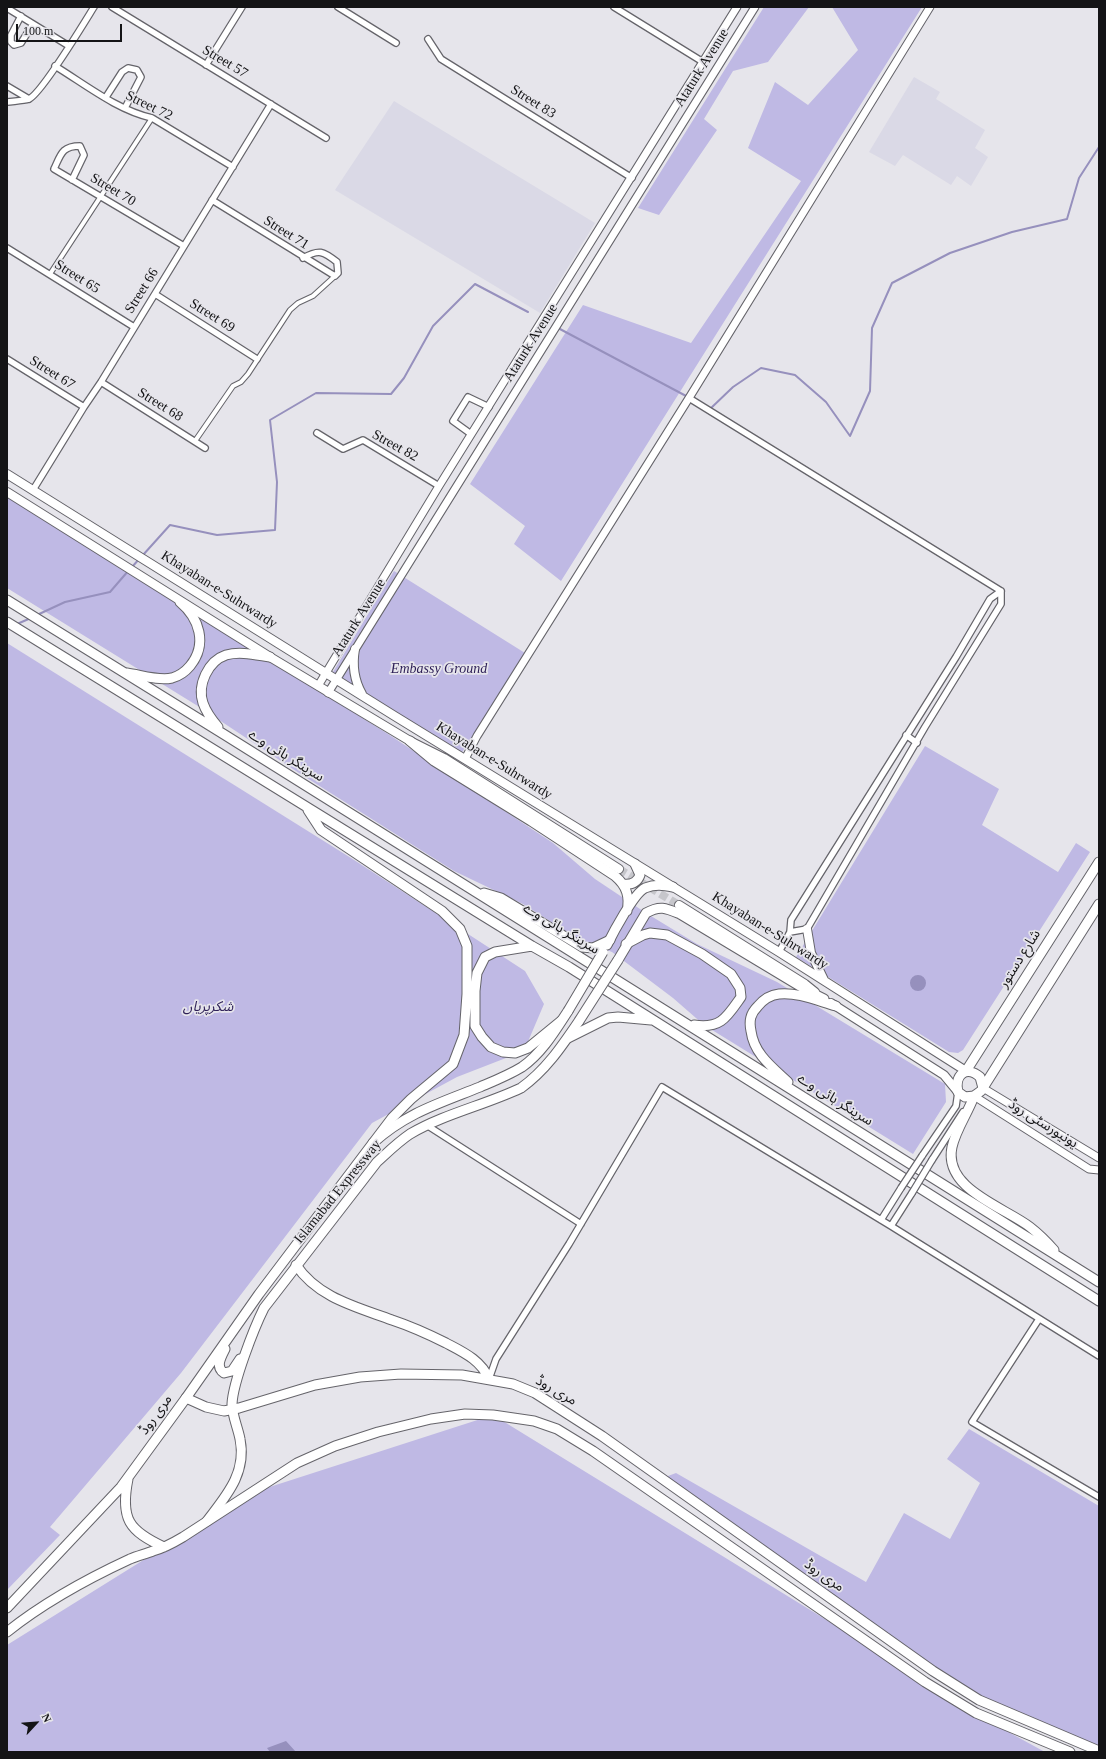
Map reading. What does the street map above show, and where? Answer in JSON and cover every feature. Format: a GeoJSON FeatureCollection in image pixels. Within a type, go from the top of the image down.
{"type":"FeatureCollection","features":[{"type":"Feature","properties":{"kind":"main road","name":"Khayaban-e-Suhrwardy"},"geometry":{"type":"LineString","coordinates":[[7,474],[336,680],[779,952],[966,1072]]}},
{"type":"Feature","properties":{"kind":"main road","name":"Khayaban-e-Suhrwardy"},"geometry":{"type":"LineString","coordinates":[[7,492],[160,587],[180,602],[328,693],[410,741],[444,758],[619,869]]}},
{"type":"Feature","properties":{"kind":"main road"},"geometry":{"type":"LineString","coordinates":[[98,548],[106,536]]}},
{"type":"Feature","properties":{"kind":"main road","name":"سرینگر ہائی وے"},"geometry":{"type":"LineString","coordinates":[[7,600],[68,637],[121,672],[225,734],[471,890],[688,1024],[1099,1282]]}},
{"type":"Feature","properties":{"kind":"main road"},"geometry":{"type":"LineString","coordinates":[[121,672],[161,679],[179,676],[190,666],[198,653],[200,634],[193,615],[180,602]]}},
{"type":"Feature","properties":{"kind":"main road","name":"سرینگر ہائی وے"},"geometry":{"type":"LineString","coordinates":[[7,622],[532,946],[569,967],[1099,1301]]}},
{"type":"Feature","properties":{"kind":"main road"},"geometry":{"type":"LineString","coordinates":[[355,649],[353,659],[355,678],[363,696]]}},
{"type":"Feature","properties":{"kind":"main road"},"geometry":{"type":"LineString","coordinates":[[225,734],[213,722],[203,702],[201,690],[204,678],[210,667],[219,658],[233,653],[270,657]]}},
{"type":"Feature","properties":{"kind":"main road"},"geometry":{"type":"LineString","coordinates":[[410,741],[434,761],[567,844],[615,876],[623,884],[628,895],[627,911]]}},
{"type":"Feature","properties":{"kind":"main road"},"geometry":{"type":"LineString","coordinates":[[305,806],[321,830],[442,911],[460,929],[467,946],[467,994],[464,1035],[454,1064],[411,1099],[392,1118],[373,1143]]}},
{"type":"Feature","properties":{"kind":"main road","name":"شارع دستور"},"geometry":{"type":"LineString","coordinates":[[966,1072],[1099,862]]}},
{"type":"Feature","properties":{"kind":"main road"},"geometry":{"type":"LineString","coordinates":[[623,884],[633,883],[639,878],[640,875],[635,864]]}},
{"type":"Feature","properties":{"kind":"main road","name":"Islamabad Expressway"},"geometry":{"type":"LineString","coordinates":[[186,1398],[237,1324],[373,1143],[403,1119],[500,1078],[522,1067],[533,1058],[568,1011],[636,896],[644,888],[656,885],[673,888]]}},
{"type":"Feature","properties":{"kind":"main road"},"geometry":{"type":"LineString","coordinates":[[471,890],[500,898],[582,947],[593,948],[610,940]]}},
{"type":"Feature","properties":{"kind":"main road"},"geometry":{"type":"LineString","coordinates":[[824,999],[944,1075],[958,1092],[965,1097],[972,1097],[979,1093],[983,1088],[1099,904]]}},
{"type":"Feature","properties":{"kind":"main road","name":"Islamabad Expressway"},"geometry":{"type":"LineString","coordinates":[[206,1522],[227,1494],[239,1472],[242,1448],[232,1402],[236,1383],[253,1334],[264,1308],[377,1162],[397,1143],[412,1133],[521,1088],[540,1073],[568,1038],[646,913],[653,909],[665,908],[679,910],[808,991],[824,999]]}},
{"type":"Feature","properties":{"kind":"main road"},"geometry":{"type":"LineString","coordinates":[[807,929],[811,953],[825,982]]}},
{"type":"Feature","properties":{"kind":"main road"},"geometry":{"type":"LineString","coordinates":[[626,944],[635,938],[650,933],[668,935],[713,961],[731,974],[737,982],[741,997],[727,1017],[711,1026],[705,1027],[688,1024]]}},
{"type":"Feature","properties":{"kind":"main road"},"geometry":{"type":"LineString","coordinates":[[532,946],[496,952],[485,957],[477,973],[475,991],[475,1026],[482,1038],[491,1047],[503,1052],[515,1053],[528,1048],[561,1021]]}},
{"type":"Feature","properties":{"kind":"main road"},"geometry":{"type":"LineString","coordinates":[[803,1097],[765,1061],[757,1051],[752,1040],[749,1022],[752,1011],[763,1000],[777,994],[794,994],[836,1006]]}},
{"type":"Feature","properties":{"kind":"main road"},"geometry":{"type":"LineString","coordinates":[[568,1038],[608,1018],[654,1020]]}},
{"type":"Feature","properties":{"kind":"main road"},"geometry":{"type":"LineString","coordinates":[[926,1064],[934,1051]]}},
{"type":"Feature","properties":{"kind":"main road"},"geometry":{"type":"LineString","coordinates":[[958,1092],[957,1083],[961,1074],[971,1071],[980,1077],[983,1088]]}},
{"type":"Feature","properties":{"kind":"main road"},"geometry":{"type":"LineString","coordinates":[[972,1097],[952,1148],[952,1165],[956,1174],[963,1184],[1030,1226],[1045,1239],[1062,1259]]}},
{"type":"Feature","properties":{"kind":"main road"},"geometry":{"type":"LineString","coordinates":[[296,1265],[316,1287],[334,1298],[402,1323],[460,1350],[479,1363],[483,1367],[489,1379]]}},
{"type":"Feature","properties":{"kind":"main road"},"geometry":{"type":"LineString","coordinates":[[237,1324],[220,1360],[219,1364],[222,1372],[227,1374],[235,1368],[253,1334]]}},
{"type":"Feature","properties":{"kind":"main road","name":"مری روڈ"},"geometry":{"type":"LineString","coordinates":[[7,1608],[112,1496],[129,1476],[186,1398],[212,1409],[224,1411],[233,1410],[315,1385],[360,1377],[408,1374],[462,1375],[513,1384],[535,1393],[567,1413],[659,1477],[940,1676],[979,1700],[1099,1751]]}},
{"type":"Feature","properties":{"kind":"main road"},"geometry":{"type":"LineString","coordinates":[[7,1632],[28,1617],[104,1572],[131,1558],[164,1547],[193,1531],[297,1463],[335,1446],[378,1432],[431,1419],[465,1414],[493,1414],[527,1420],[557,1430],[593,1450],[925,1682],[976,1713],[1070,1752]]}},
{"type":"Feature","properties":{"kind":"main road"},"geometry":{"type":"LineString","coordinates":[[129,1476],[125,1505],[128,1519],[133,1527],[142,1536],[164,1547]]}},
{"type":"Feature","properties":{"kind":"main road"},"geometry":{"type":"LineString","coordinates":[[650,1490],[659,1477]]}},
{"type":"Feature","properties":{"kind":"street"},"geometry":{"type":"LineString","coordinates":[[7,102],[29,99],[36,93],[94,7]]}},
{"type":"Feature","properties":{"kind":"street","name":"Street 57"},"geometry":{"type":"LineString","coordinates":[[112,7],[326,138]]}},
{"type":"Feature","properties":{"kind":"street"},"geometry":{"type":"LineString","coordinates":[[206,65],[242,7]]}},
{"type":"Feature","properties":{"kind":"street"},"geometry":{"type":"LineString","coordinates":[[338,7],[396,43]]}},
{"type":"Feature","properties":{"kind":"street"},"geometry":{"type":"LineString","coordinates":[[614,7],[703,62]]}},
{"type":"Feature","properties":{"kind":"street","name":"Ataturk Avenue"},"geometry":{"type":"LineString","coordinates":[[318,686],[471,434],[632,178],[737,7]]}},
{"type":"Feature","properties":{"kind":"street","name":"Ataturk Avenue"},"geometry":{"type":"LineString","coordinates":[[328,693],[755,7]]}},
{"type":"Feature","properties":{"kind":"street"},"geometry":{"type":"LineString","coordinates":[[465,759],[477,736],[689,398],[930,7]]}},
{"type":"Feature","properties":{"kind":"street"},"geometry":{"type":"LineString","coordinates":[[7,8],[69,46]]}},
{"type":"Feature","properties":{"kind":"street"},"geometry":{"type":"LineString","coordinates":[[21,16],[11,35],[11,42],[14,45],[21,43],[33,24]]}},
{"type":"Feature","properties":{"kind":"street","name":"Street 83"},"geometry":{"type":"LineString","coordinates":[[428,39],[441,59],[632,178]]}},
{"type":"Feature","properties":{"kind":"street","name":"Street 72"},"geometry":{"type":"LineString","coordinates":[[55,66],[139,115],[152,118],[233,166]]}},
{"type":"Feature","properties":{"kind":"street"},"geometry":{"type":"LineString","coordinates":[[106,97],[122,72],[128,68],[137,70],[141,77],[126,108]]}},
{"type":"Feature","properties":{"kind":"street"},"geometry":{"type":"LineString","coordinates":[[7,86],[29,99]]}},
{"type":"Feature","properties":{"kind":"street","name":"Street 66"},"geometry":{"type":"LineString","coordinates":[[33,490],[271,104]]}},
{"type":"Feature","properties":{"kind":"street"},"geometry":{"type":"LineString","coordinates":[[50,274],[152,118]]}},
{"type":"Feature","properties":{"kind":"street","name":"Street 70"},"geometry":{"type":"LineString","coordinates":[[72,180],[84,155],[80,146],[71,146],[63,151],[54,169],[72,180],[100,197],[184,246]]}},
{"type":"Feature","properties":{"kind":"street","name":"Street 71"},"geometry":{"type":"LineString","coordinates":[[212,200],[303,258],[335,276]]}},
{"type":"Feature","properties":{"kind":"street"},"geometry":{"type":"LineString","coordinates":[[615,205],[628,212]]}},
{"type":"Feature","properties":{"kind":"street","name":"Street 65"},"geometry":{"type":"LineString","coordinates":[[7,248],[134,327]]}},
{"type":"Feature","properties":{"kind":"street"},"geometry":{"type":"LineString","coordinates":[[195,441],[233,386],[241,382],[248,374],[290,310],[298,303],[313,296],[338,273],[337,262],[324,252],[314,251],[303,258]]}},
{"type":"Feature","properties":{"kind":"street","name":"Street 69"},"geometry":{"type":"LineString","coordinates":[[155,294],[257,359]]}},
{"type":"Feature","properties":{"kind":"street","name":"Street 67"},"geometry":{"type":"LineString","coordinates":[[7,359],[84,407]]}},
{"type":"Feature","properties":{"kind":"street","name":"Street 68"},"geometry":{"type":"LineString","coordinates":[[101,382],[205,448]]}},
{"type":"Feature","properties":{"kind":"street"},"geometry":{"type":"LineString","coordinates":[[471,434],[453,420],[468,397],[489,407]]}},
{"type":"Feature","properties":{"kind":"street"},"geometry":{"type":"LineString","coordinates":[[689,398],[1001,591]]}},
{"type":"Feature","properties":{"kind":"street","name":"Street 82"},"geometry":{"type":"LineString","coordinates":[[317,433],[343,449],[363,440],[439,486]]}},
{"type":"Feature","properties":{"kind":"street"},"geometry":{"type":"LineString","coordinates":[[779,952],[790,932],[791,920],[914,722],[956,658],[990,599],[1001,591]]}},
{"type":"Feature","properties":{"kind":"street"},"geometry":{"type":"LineString","coordinates":[[790,932],[807,929],[924,728],[1001,604],[1001,591]]}},
{"type":"Feature","properties":{"kind":"street"},"geometry":{"type":"LineString","coordinates":[[914,722],[924,728]]}},
{"type":"Feature","properties":{"kind":"street"},"geometry":{"type":"LineString","coordinates":[[906,735],[917,742]]}},
{"type":"Feature","properties":{"kind":"street"},"geometry":{"type":"LineString","coordinates":[[489,1379],[496,1359],[581,1224],[662,1087],[891,1226],[1099,1356]]}},
{"type":"Feature","properties":{"kind":"street","name":"یونیورسٹی روڈ"},"geometry":{"type":"LineString","coordinates":[[983,1088],[1099,1158]]}},
{"type":"Feature","properties":{"kind":"street"},"geometry":{"type":"LineString","coordinates":[[881,1220],[956,1106],[958,1092]]}},
{"type":"Feature","properties":{"kind":"street"},"geometry":{"type":"LineString","coordinates":[[891,1226],[972,1097]]}},
{"type":"Feature","properties":{"kind":"street","name":"یونیورسٹی روڈ"},"geometry":{"type":"LineString","coordinates":[[972,1097],[1089,1169],[1099,1170]]}},
{"type":"Feature","properties":{"kind":"street"},"geometry":{"type":"LineString","coordinates":[[428,1126],[581,1224]]}},
{"type":"Feature","properties":{"kind":"street"},"geometry":{"type":"LineString","coordinates":[[1039,1319],[972,1422],[1099,1497]]}},
{"type":"Feature","properties":{"kind":"shaded area"},"geometry":{"type":"Polygon","coordinates":[[[914,77],[940,92],[936,99],[985,130],[975,148],[988,157],[971,186],[957,176],[951,185],[903,155],[895,166],[869,152],[914,77]]]}},
{"type":"Feature","properties":{"kind":"shaded area"},"geometry":{"type":"Polygon","coordinates":[[[394,101],[595,223],[540,313],[335,190],[394,101]]]}},
{"type":"Feature","properties":{"kind":"shaded area"},"geometry":{"type":"Polygon","coordinates":[[[918,975],[924,977],[926,983],[924,989],[918,991],[912,989],[910,983],[912,977],[918,975]]]}},
{"type":"Feature","properties":{"kind":"shaded area"},"geometry":{"type":"Polygon","coordinates":[[[286,1741],[296,1752],[270,1752],[267,1748],[286,1741]]]}},
{"type":"Feature","properties":{"kind":"green space"},"geometry":{"type":"Polygon","coordinates":[[[764,7],[809,7],[768,62],[733,71],[704,119],[717,130],[659,215],[638,208],[764,7]]]}},
{"type":"Feature","properties":{"kind":"green space"},"geometry":{"type":"Polygon","coordinates":[[[832,7],[922,7],[561,581],[514,544],[525,526],[470,484],[583,305],[691,343],[801,181],[748,148],[775,82],[808,105],[858,50],[832,7]]]}},
{"type":"Feature","properties":{"kind":"green space"},"geometry":{"type":"Polygon","coordinates":[[[7,496],[388,734],[553,843],[595,879],[646,913],[697,944],[777,982],[945,1084],[946,1102],[913,1154],[704,1025],[673,998],[612,952],[580,940],[523,904],[454,871],[299,773],[201,708],[7,588],[7,496]]]}},
{"type":"Feature","properties":{"kind":"green space","name":"Embassy Ground"},"geometry":{"type":"Polygon","coordinates":[[[394,571],[525,653],[461,754],[333,672],[394,571]]]}},
{"type":"Feature","properties":{"kind":"green space","name":"شکرپریاں"},"geometry":{"type":"Polygon","coordinates":[[[7,643],[351,858],[525,971],[544,1004],[524,1051],[457,1077],[372,1123],[181,1373],[50,1527],[60,1535],[7,1590],[7,643]]]}},
{"type":"Feature","properties":{"kind":"green space"},"geometry":{"type":"Polygon","coordinates":[[[925,746],[999,789],[982,825],[1058,872],[1076,843],[1090,852],[963,1050],[958,1053],[949,1052],[796,957],[925,746]]]}},
{"type":"Feature","properties":{"kind":"green space"},"geometry":{"type":"Polygon","coordinates":[[[493,1415],[1012,1734],[1045,1752],[7,1752],[7,1645],[251,1493],[493,1415]]]}},
{"type":"Feature","properties":{"kind":"green space"},"geometry":{"type":"Polygon","coordinates":[[[969,1429],[1099,1506],[1099,1749],[983,1697],[932,1665],[665,1481],[668,1476],[676,1473],[866,1582],[904,1513],[950,1539],[980,1483],[947,1459],[969,1429]]]}},
{"type":"Feature","properties":{"kind":"waterway"},"geometry":{"type":"LineString","coordinates":[[710,409],[733,387],[761,368],[795,375],[826,402],[850,436],[870,391],[872,328],[892,283],[950,253],[1012,232],[1067,219],[1079,178],[1099,147]]}},
{"type":"Feature","properties":{"kind":"waterway"},"geometry":{"type":"LineString","coordinates":[[143,555],[170,525],[217,535],[275,530],[277,482],[270,420],[316,393],[391,394],[404,378],[433,326],[475,284],[528,312]]}},
{"type":"Feature","properties":{"kind":"waterway"},"geometry":{"type":"LineString","coordinates":[[558,328],[688,397]]}},
{"type":"Feature","properties":{"kind":"waterway"},"geometry":{"type":"LineString","coordinates":[[132,567],[140,558]]}},
{"type":"Feature","properties":{"kind":"waterway"},"geometry":{"type":"LineString","coordinates":[[37,615],[65,602],[110,592],[129,570]]}},
{"type":"Feature","properties":{"kind":"waterway"},"geometry":{"type":"LineString","coordinates":[[17,624],[31,618]]}},
{"type":"Feature","properties":{"kind":"tunnel"},"geometry":{"type":"LineString","coordinates":[[619,869],[679,905]]}}]}
